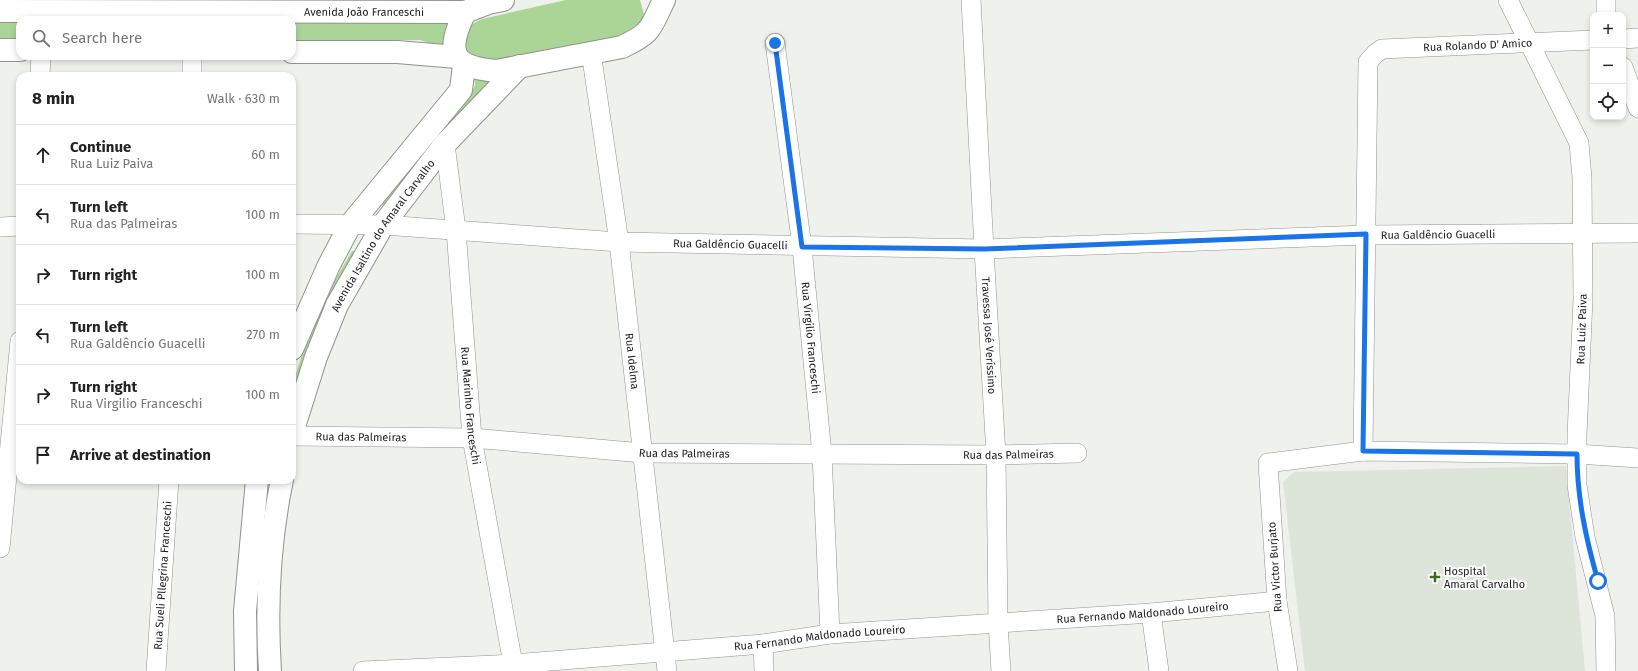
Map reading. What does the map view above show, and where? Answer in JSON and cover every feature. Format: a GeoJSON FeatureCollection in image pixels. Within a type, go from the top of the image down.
{"type":"FeatureCollection","features":[{"type":"Feature","properties":{"kind":"main road"},"geometry":{"type":"LineString","coordinates":[[296,341],[328,267],[350,225],[461,90],[460,61],[454,42],[457,28],[465,12],[488,3],[503,0]]}},
{"type":"Feature","properties":{"kind":"main road"},"geometry":{"type":"LineString","coordinates":[[649,0],[654,21]]}},
{"type":"Feature","properties":{"kind":"main road"},"geometry":{"type":"LineString","coordinates":[[296,52],[397,52],[460,61],[476,69],[496,71],[622,47],[640,38],[650,29],[664,0]]}},
{"type":"Feature","properties":{"kind":"main road","name":"Avenida João Franceschi"},"geometry":{"type":"LineString","coordinates":[[0,10],[43,15],[183,10],[465,12]]}},
{"type":"Feature","properties":{"kind":"main road"},"geometry":{"type":"LineString","coordinates":[[0,50],[16,50]]}},
{"type":"Feature","properties":{"kind":"main road","name":"Avenida Isaltino do Amaral Carvalho"},"geometry":{"type":"LineString","coordinates":[[296,421],[316,357],[337,306],[383,226],[445,144],[520,66]]}},
{"type":"Feature","properties":{"kind":"main road"},"geometry":{"type":"LineString","coordinates":[[246,671],[245,611],[257,484]]}},
{"type":"Feature","properties":{"kind":"main road"},"geometry":{"type":"LineString","coordinates":[[270,671],[267,626],[276,511],[281,484]]}},
{"type":"Feature","properties":{"kind":"street","name":"Travessa José Veríssimo"},"geometry":{"type":"LineString","coordinates":[[971,0],[996,455],[998,623],[1001,671]]}},
{"type":"Feature","properties":{"kind":"street","name":"Rua Luiz Paiva"},"geometry":{"type":"LineString","coordinates":[[1508,0],[1579,143],[1582,178],[1583,299],[1577,485],[1585,537],[1605,616],[1606,671]]}},
{"type":"Feature","properties":{"kind":"street"},"geometry":{"type":"LineString","coordinates":[[1606,0],[1606,12]]}},
{"type":"Feature","properties":{"kind":"street"},"geometry":{"type":"LineString","coordinates":[[1626,39],[1638,38]]}},
{"type":"Feature","properties":{"kind":"street","name":"Rua Rolando D' Amico"},"geometry":{"type":"LineString","coordinates":[[1366,234],[1368,62],[1375,54],[1382,49],[1590,40]]}},
{"type":"Feature","properties":{"kind":"street","name":"Rua Virgilio Franceschi"},"geometry":{"type":"LineString","coordinates":[[775,43],[802,247],[822,454],[830,634]]}},
{"type":"Feature","properties":{"kind":"street","name":"Rua Idelma"},"geometry":{"type":"LineString","coordinates":[[592,52],[619,242],[666,662]]}},
{"type":"Feature","properties":{"kind":"street"},"geometry":{"type":"LineString","coordinates":[[40,72],[41,60]]}},
{"type":"Feature","properties":{"kind":"street"},"geometry":{"type":"LineString","coordinates":[[192,60],[192,72]]}},
{"type":"Feature","properties":{"kind":"street"},"geometry":{"type":"LineString","coordinates":[[1626,75],[1638,108]]}},
{"type":"Feature","properties":{"kind":"street","name":"Rua Marinho Franceschi"},"geometry":{"type":"LineString","coordinates":[[445,144],[456,230],[472,438],[513,664]]}},
{"type":"Feature","properties":{"kind":"street","name":"Rua Galdêncio Guacelli"},"geometry":{"type":"LineString","coordinates":[[296,224],[383,226],[456,230],[619,242],[802,247],[984,249],[1366,234],[1638,233]]}},
{"type":"Feature","properties":{"kind":"street"},"geometry":{"type":"LineString","coordinates":[[0,227],[16,226]]}},
{"type":"Feature","properties":{"kind":"street"},"geometry":{"type":"LineString","coordinates":[[1366,234],[1363,451],[1577,454],[1638,458]]}},
{"type":"Feature","properties":{"kind":"street"},"geometry":{"type":"LineString","coordinates":[[0,548],[16,377]]}},
{"type":"Feature","properties":{"kind":"street","name":"Rua das Palmeiras"},"geometry":{"type":"LineString","coordinates":[[296,434],[472,438],[643,453],[996,455],[1077,453]]}},
{"type":"Feature","properties":{"kind":"street","name":"Rua Victor Burjato"},"geometry":{"type":"LineString","coordinates":[[1288,671],[1276,601],[1268,463],[1363,451]]}},
{"type":"Feature","properties":{"kind":"street","name":"Rua Sueli Pllegrina Franceschi"},"geometry":{"type":"LineString","coordinates":[[156,671],[169,484]]}},
{"type":"Feature","properties":{"kind":"street","name":"Rua Fernando Maldonado Loureiro"},"geometry":{"type":"LineString","coordinates":[[363,671],[513,664],[666,662],[762,644],[830,634],[1151,613],[1276,601]]}},
{"type":"Feature","properties":{"kind":"street"},"geometry":{"type":"LineString","coordinates":[[1151,613],[1159,671]]}},
{"type":"Feature","properties":{"kind":"street"},"geometry":{"type":"LineString","coordinates":[[762,644],[764,671]]}},
{"type":"Feature","properties":{"kind":"shaded area","name":"Hospital Amaral Carvalho"},"geometry":{"type":"Polygon","coordinates":[[[1566,466],[1585,671],[1305,671],[1283,482],[1294,472],[1566,466]]]}},
{"type":"Feature","properties":{"kind":"green space"},"geometry":{"type":"Polygon","coordinates":[[[566,0],[640,0],[645,18],[631,33],[614,38],[483,65],[466,54],[466,32],[475,22],[482,19],[566,0]]]}},
{"type":"Feature","properties":{"kind":"green space"},"geometry":{"type":"Polygon","coordinates":[[[454,20],[446,49],[420,40],[296,41],[296,22],[454,20]]]}},
{"type":"Feature","properties":{"kind":"green space"},"geometry":{"type":"Polygon","coordinates":[[[0,21],[16,22],[16,40],[0,40],[0,21]]]}},
{"type":"Feature","properties":{"kind":"green space"},"geometry":{"type":"Polygon","coordinates":[[[474,74],[503,75],[387,206],[382,205],[382,202],[444,122],[470,95],[475,86],[474,74]]]}},
{"type":"Feature","properties":{"kind":"green space"},"geometry":{"type":"Polygon","coordinates":[[[352,251],[355,251],[358,254],[296,400],[296,374],[302,355],[335,280],[352,251]]]}},
{"type":"Feature","properties":{"kind":"place","name":"Hospital Amaral Carvalho"},"geometry":{"type":"Point","coordinates":[1435,577]}},
{"type":"Feature","properties":{"kind":"route"},"geometry":{"type":"LineString","coordinates":[[775,43],[802,247],[984,249],[1366,234],[1363,451],[1577,454],[1577,485],[1585,537],[1598,581]]}}]}
